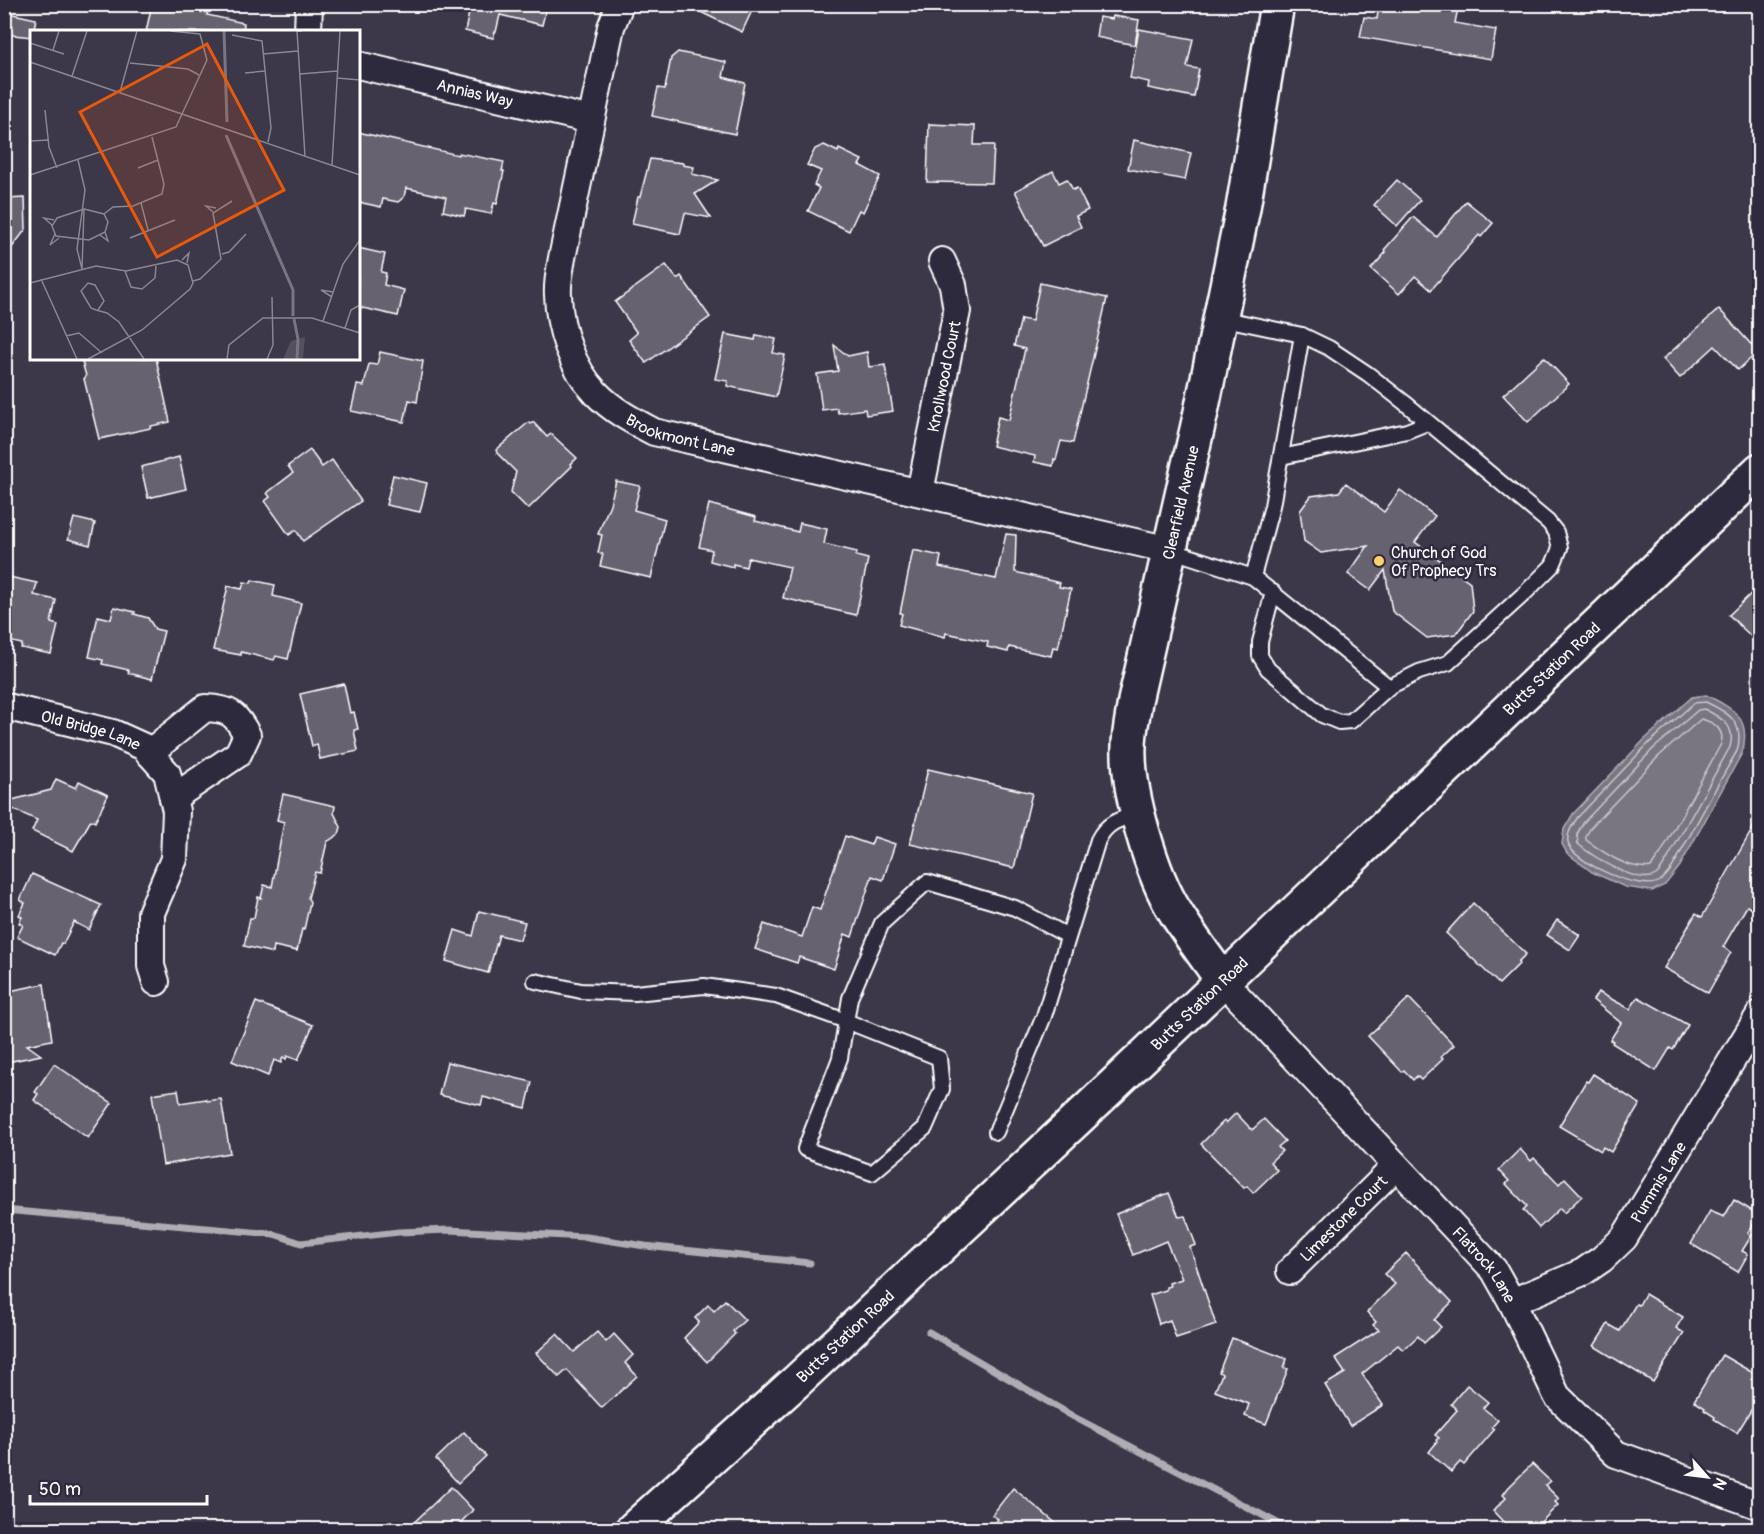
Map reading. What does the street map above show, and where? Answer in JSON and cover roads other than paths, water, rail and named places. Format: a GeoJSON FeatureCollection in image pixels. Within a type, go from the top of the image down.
{"type":"FeatureCollection","features":[{"type":"Feature","properties":{"kind":"main road","name":"Clearfield Avenue"},"geometry":{"type":"LineString","coordinates":[[1223,981],[1174,911],[1160,880],[1138,814],[1130,771],[1129,746],[1135,701],[1244,208],[1276,4]]}},
{"type":"Feature","properties":{"kind":"main road","name":"Butts Station Road"},"geometry":{"type":"LineString","coordinates":[[632,1530],[798,1380],[1756,482]]}},
{"type":"Feature","properties":{"kind":"street"},"geometry":{"type":"LineString","coordinates":[[308,30],[309,4]]}},
{"type":"Feature","properties":{"kind":"street","name":"Brookmont Lane"},"geometry":{"type":"LineString","coordinates":[[620,4],[611,27],[562,258],[557,294],[562,329],[574,363],[595,393],[622,416],[654,432],[1170,550]]}},
{"type":"Feature","properties":{"kind":"street","name":"Annias Way"},"geometry":{"type":"LineString","coordinates":[[360,65],[591,120]]}},
{"type":"Feature","properties":{"kind":"street","name":"Knollwood Court"},"geometry":{"type":"LineString","coordinates":[[920,492],[957,311],[953,285],[942,261]]}},
{"type":"Feature","properties":{"kind":"street","name":"Old Bridge Lane"},"geometry":{"type":"LineString","coordinates":[[4,706],[112,733],[144,747],[167,773],[176,811],[174,860],[151,913],[151,966],[156,982]]}},
{"type":"Feature","properties":{"kind":"street"},"geometry":{"type":"LineString","coordinates":[[149,753],[205,708],[224,709],[238,718],[247,735],[238,754],[173,798]]}},
{"type":"Feature","properties":{"kind":"street","name":"Flatrock Lane"},"geometry":{"type":"LineString","coordinates":[[1223,981],[1494,1270],[1557,1396],[1616,1454],[1760,1506]]}},
{"type":"Feature","properties":{"kind":"street","name":"Pummis Lane"},"geometry":{"type":"LineString","coordinates":[[1512,1302],[1583,1272],[1602,1259],[1624,1238],[1760,1014]]}},
{"type":"Feature","properties":{"kind":"street","name":"Limestone Court"},"geometry":{"type":"LineString","coordinates":[[1290,1271],[1396,1166]]}},
{"type":"Feature","properties":{"kind":"lane"},"geometry":{"type":"LineString","coordinates":[[1220,318],[1302,334],[1329,348],[1368,374],[1548,522],[1556,532],[1560,548],[1553,565],[1448,663],[1419,672],[1389,687],[1351,721],[1339,722],[1322,715],[1268,669],[1260,656],[1260,642],[1273,592]]}},
{"type":"Feature","properties":{"kind":"lane"},"geometry":{"type":"LineString","coordinates":[[1253,578],[1272,506],[1302,334]]}},
{"type":"Feature","properties":{"kind":"lane"},"geometry":{"type":"LineString","coordinates":[[1281,457],[1407,431],[1427,423]]}},
{"type":"Feature","properties":{"kind":"lane"},"geometry":{"type":"LineString","coordinates":[[1170,550],[1253,578],[1389,687]]}},
{"type":"Feature","properties":{"kind":"lane"},"geometry":{"type":"LineString","coordinates":[[996,1132],[1044,1016],[1102,832],[1114,821],[1138,814]]}},
{"type":"Feature","properties":{"kind":"lane"},"geometry":{"type":"LineString","coordinates":[[535,981],[581,991],[635,993],[704,986],[776,996],[846,1021],[939,1058],[942,1089],[926,1128],[873,1173],[805,1149],[840,1058],[846,1021],[849,998],[882,923],[927,882],[1015,908],[1068,936]]}},
{"type":"Feature","properties":{"kind":"water"},"geometry":{"type":"Polygon","coordinates":[[[1706,695],[1725,705],[1738,716],[1745,731],[1744,741],[1742,753],[1680,866],[1665,885],[1652,891],[1625,887],[1592,872],[1567,853],[1562,844],[1564,829],[1573,814],[1644,740],[1692,697],[1706,695]]]}},
{"type":"Feature","properties":{"kind":"waterway"},"geometry":{"type":"LineString","coordinates":[[4,1210],[274,1234],[301,1243],[399,1232],[449,1230],[587,1237],[645,1246],[810,1263]]}},
{"type":"Feature","properties":{"kind":"waterway"},"geometry":{"type":"LineString","coordinates":[[929,1332],[1074,1417],[1291,1530]]}},
{"type":"Feature","properties":{"kind":"place","name":"Church of God Of Prophecy Trs"},"geometry":{"type":"Point","coordinates":[1379,561]}}]}
